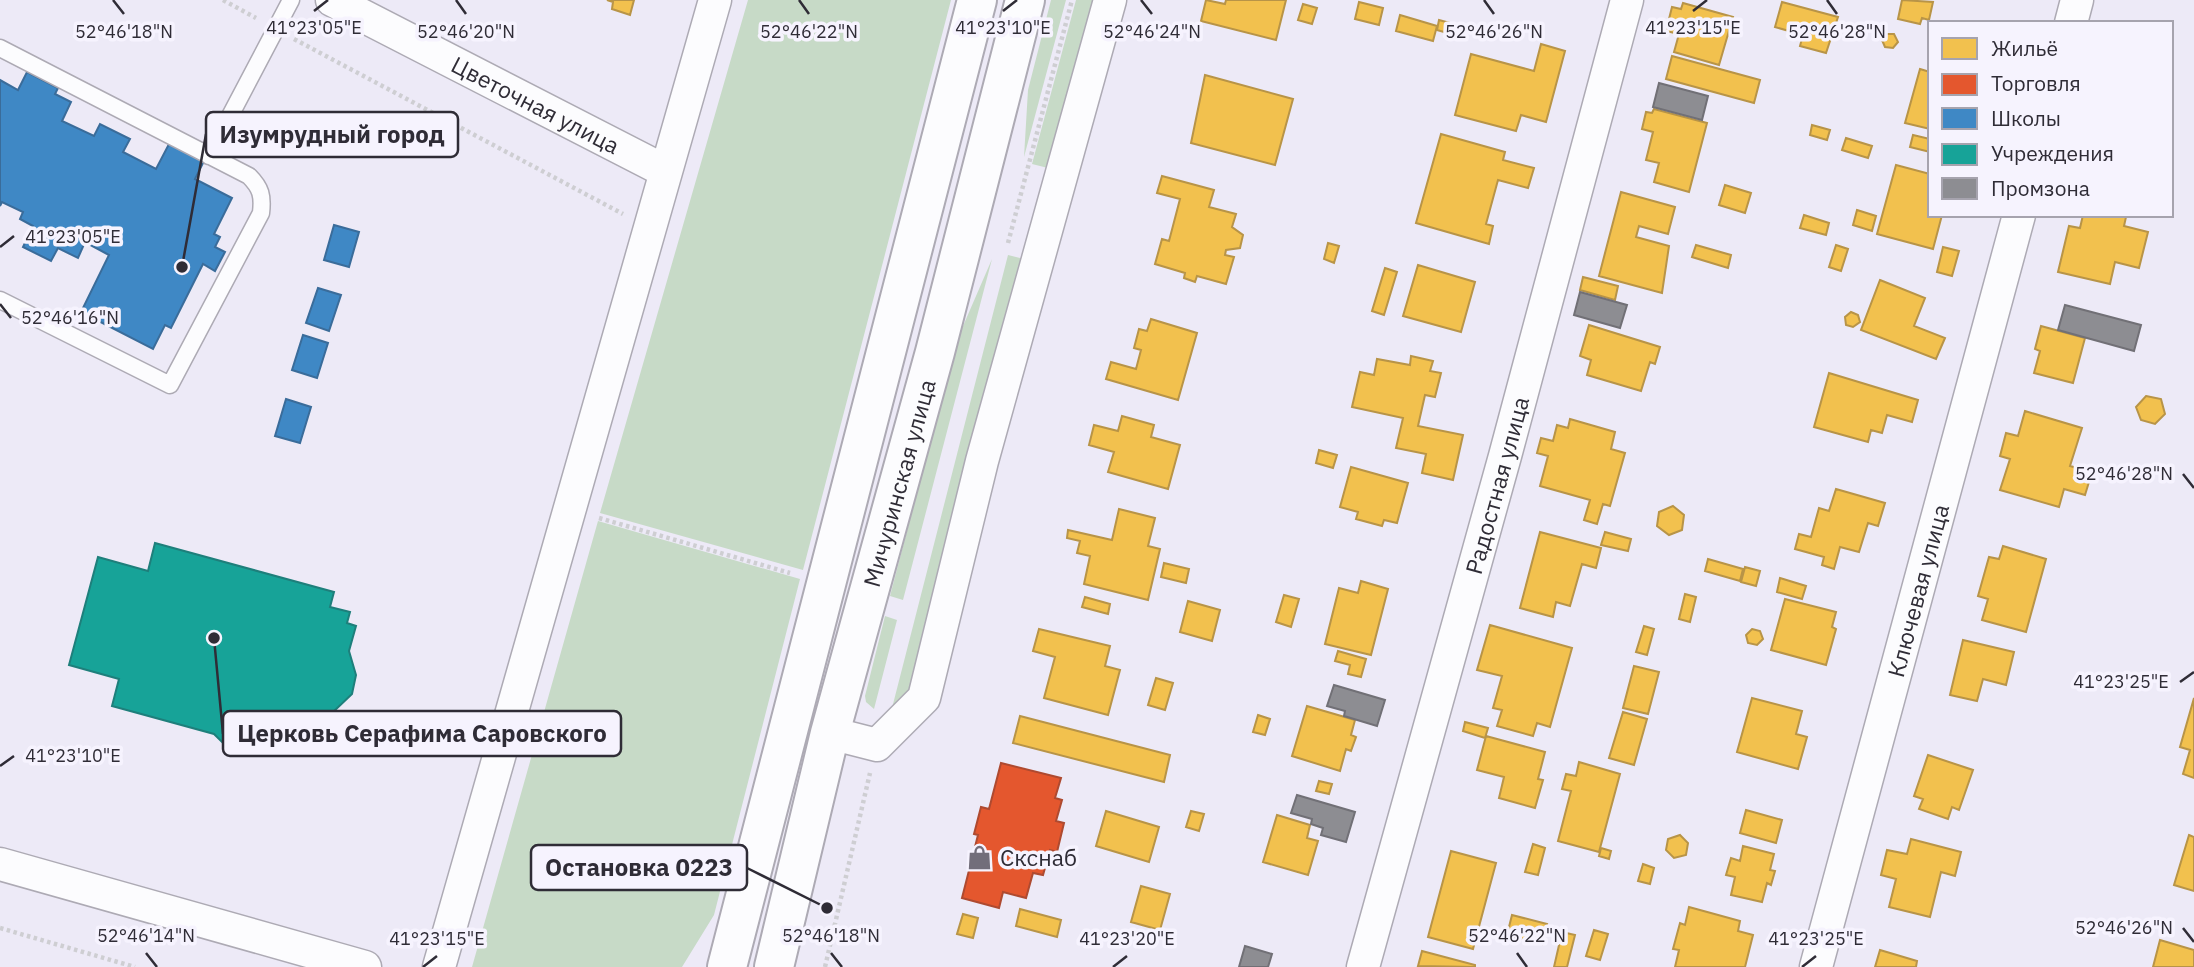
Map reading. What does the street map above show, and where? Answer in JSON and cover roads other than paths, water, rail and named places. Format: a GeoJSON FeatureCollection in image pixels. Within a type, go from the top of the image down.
{"type":"FeatureCollection","features":[{"type":"Feature","properties":{"kind":"main road","name":"Мичуринская улица"},"geometry":{"type":"LineString","coordinates":[[727,967],[977,0]]}},
{"type":"Feature","properties":{"kind":"main road","name":"Мичуринская улица"},"geometry":{"type":"LineString","coordinates":[[774,967],[830,733],[935,352],[1025,0]]}},
{"type":"Feature","properties":{"kind":"street","name":"Цветочная улица"},"geometry":{"type":"LineString","coordinates":[[332,0],[665,171]]}},
{"type":"Feature","properties":{"kind":"street"},"geometry":{"type":"LineString","coordinates":[[439,967],[715,0]]}},
{"type":"Feature","properties":{"kind":"street"},"geometry":{"type":"LineString","coordinates":[[830,733],[877,745],[924,698],[982,461],[1110,0]]}},
{"type":"Feature","properties":{"kind":"street","name":"Радостная улица"},"geometry":{"type":"LineString","coordinates":[[1363,967],[1627,0]]}},
{"type":"Feature","properties":{"kind":"street"},"geometry":{"type":"LineString","coordinates":[[2072,21],[2077,0]]}},
{"type":"Feature","properties":{"kind":"street","name":"Ключевая улица"},"geometry":{"type":"LineString","coordinates":[[1816,967],[2018,217]]}},
{"type":"Feature","properties":{"kind":"street"},"geometry":{"type":"LineString","coordinates":[[0,864],[365,967]]}},
{"type":"Feature","properties":{"kind":"lane"},"geometry":{"type":"LineString","coordinates":[[209,156],[291,0]]}},
{"type":"Feature","properties":{"kind":"lane"},"geometry":{"type":"LineString","coordinates":[[0,48],[248,176],[259,186],[263,198],[261,213],[170,385],[0,300]]}},
{"type":"Feature","properties":{"kind":"place","name":"Изумрудный город"},"geometry":{"type":"Point","coordinates":[182,267]}},
{"type":"Feature","properties":{"kind":"place","name":"Церковь Серафима Саровского"},"geometry":{"type":"Point","coordinates":[214,638]}},
{"type":"Feature","properties":{"kind":"place","name":"Скснаб"},"geometry":{"type":"Point","coordinates":[980,857]}},
{"type":"Feature","properties":{"kind":"place","name":"Остановка 0223"},"geometry":{"type":"Point","coordinates":[827,908]}}]}
